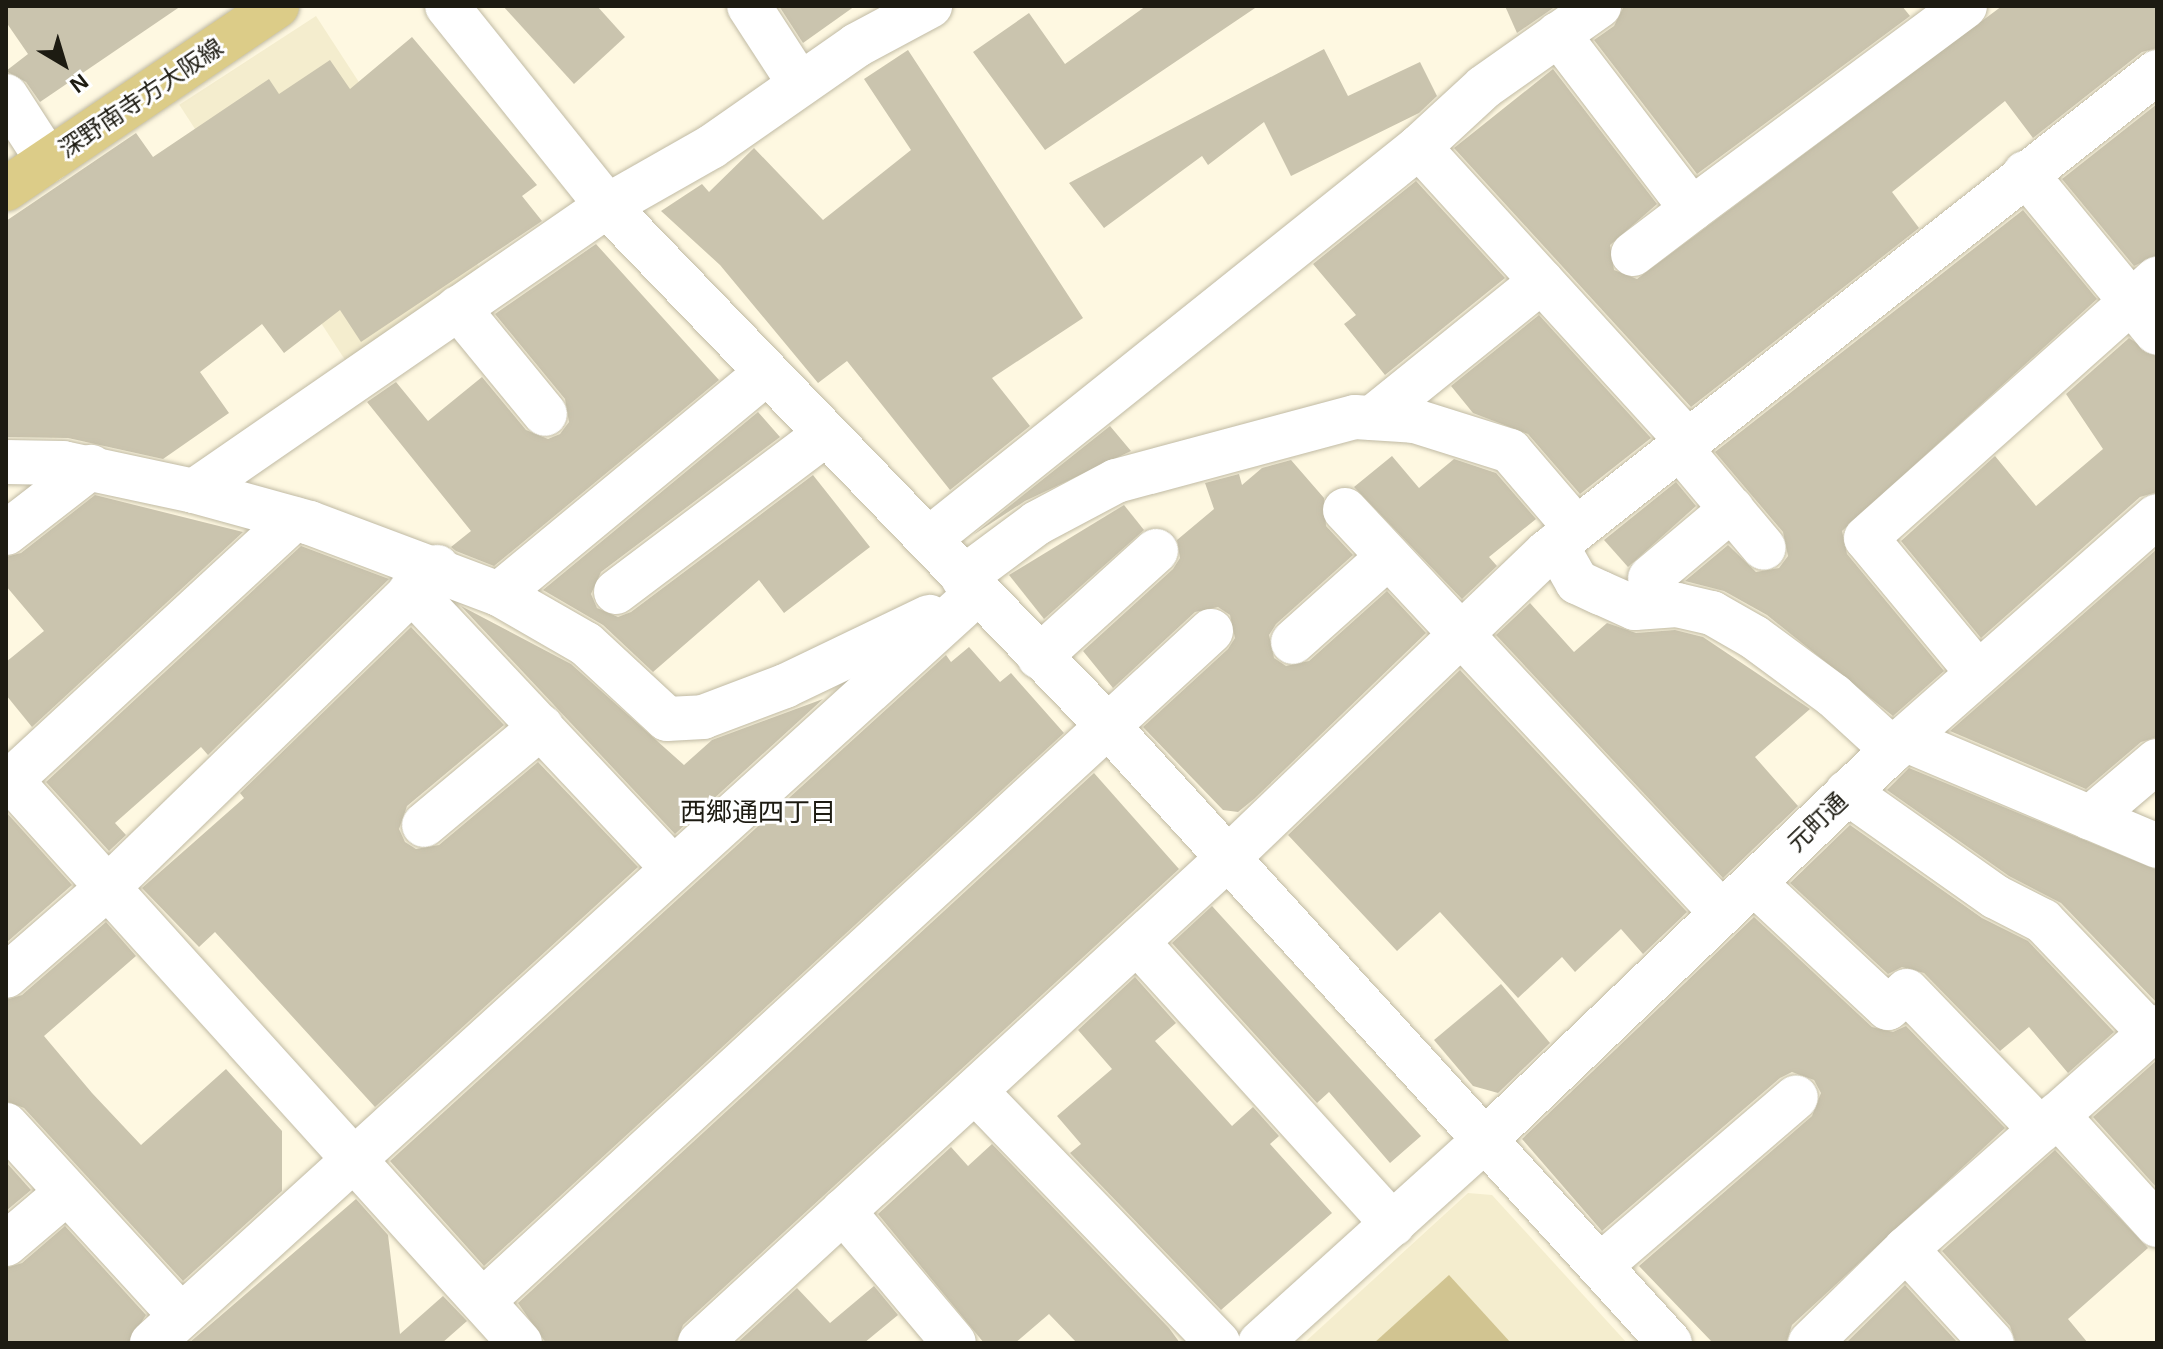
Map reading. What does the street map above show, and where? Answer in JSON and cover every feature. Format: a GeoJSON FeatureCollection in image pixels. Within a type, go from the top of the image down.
{"type":"FeatureCollection","features":[{"type":"Feature","properties":{"kind":"main road","name":"深野南寺方大阪線"},"geometry":{"type":"LineString","coordinates":[[6,189],[277,6]]}},
{"type":"Feature","properties":{"kind":"street"},"geometry":{"type":"LineString","coordinates":[[447,6],[607,206],[764,375],[929,539],[969,586],[1107,725],[1487,1138],[1670,1343]]}},
{"type":"Feature","properties":{"kind":"street"},"geometry":{"type":"LineString","coordinates":[[749,6],[799,83]]}},
{"type":"Feature","properties":{"kind":"street"},"geometry":{"type":"LineString","coordinates":[[194,491],[607,206],[711,147],[799,83],[930,6]]}},
{"type":"Feature","properties":{"kind":"street"},"geometry":{"type":"LineString","coordinates":[[929,539],[1419,147],[1484,87],[1599,6]]}},
{"type":"Feature","properties":{"kind":"street"},"geometry":{"type":"LineString","coordinates":[[1633,254],[1965,6]]}},
{"type":"Feature","properties":{"kind":"street"},"geometry":{"type":"LineString","coordinates":[[1558,34],[1692,209]]}},
{"type":"Feature","properties":{"kind":"street"},"geometry":{"type":"LineString","coordinates":[[727,1334],[843,1211],[1229,857],[1566,537],[1682,442],[2157,72]]}},
{"type":"Feature","properties":{"kind":"street"},"geometry":{"type":"LineString","coordinates":[[6,96],[48,161]]}},
{"type":"Feature","properties":{"kind":"street"},"geometry":{"type":"LineString","coordinates":[[1419,147],[1542,281],[1682,442],[1764,548]]}},
{"type":"Feature","properties":{"kind":"street"},"geometry":{"type":"LineString","coordinates":[[1978,673],[1866,538],[2148,304],[2025,173]]}},
{"type":"Feature","properties":{"kind":"street"},"geometry":{"type":"LineString","coordinates":[[1372,418],[1542,281]]}},
{"type":"Feature","properties":{"kind":"street"},"geometry":{"type":"LineString","coordinates":[[458,308],[545,414]]}},
{"type":"Feature","properties":{"kind":"street"},"geometry":{"type":"LineString","coordinates":[[499,594],[764,375]]}},
{"type":"Feature","properties":{"kind":"street"},"geometry":{"type":"LineString","coordinates":[[6,1125],[67,1192],[166,1329],[358,1158],[1037,523],[1116,481],[1279,435],[1372,418],[1464,432],[1510,451],[1566,537],[1577,582],[1635,608],[1677,605],[1712,613],[1754,637],[1898,744],[2157,846]]}},
{"type":"Feature","properties":{"kind":"street"},"geometry":{"type":"LineString","coordinates":[[616,592],[824,435]]}},
{"type":"Feature","properties":{"kind":"street"},"geometry":{"type":"LineString","coordinates":[[6,462],[91,467],[194,491],[294,519],[424,578],[499,594],[586,644],[667,719],[703,717],[785,686],[969,586]]}},
{"type":"Feature","properties":{"kind":"street"},"geometry":{"type":"LineString","coordinates":[[6,533],[91,467]]}},
{"type":"Feature","properties":{"kind":"street"},"geometry":{"type":"LineString","coordinates":[[1650,578],[1732,509]]}},
{"type":"Feature","properties":{"kind":"street"},"geometry":{"type":"LineString","coordinates":[[1345,510],[1722,913]]}},
{"type":"Feature","properties":{"kind":"street","name":"元町通"},"geometry":{"type":"LineString","coordinates":[[1260,1343],[1487,1138],[1898,744],[2157,516]]}},
{"type":"Feature","properties":{"kind":"street"},"geometry":{"type":"LineString","coordinates":[[294,519],[9,778],[106,889],[358,1158],[495,1326],[1107,725],[1211,631]]}},
{"type":"Feature","properties":{"kind":"street"},"geometry":{"type":"LineString","coordinates":[[1039,657],[1156,551]]}},
{"type":"Feature","properties":{"kind":"street"},"geometry":{"type":"LineString","coordinates":[[1293,642],[1388,557]]}},
{"type":"Feature","properties":{"kind":"street"},"geometry":{"type":"LineString","coordinates":[[424,578],[541,727],[672,867]]}},
{"type":"Feature","properties":{"kind":"street"},"geometry":{"type":"LineString","coordinates":[[6,976],[106,889],[424,578]]}},
{"type":"Feature","properties":{"kind":"street"},"geometry":{"type":"LineString","coordinates":[[424,825],[541,727]]}},
{"type":"Feature","properties":{"kind":"street"},"geometry":{"type":"LineString","coordinates":[[2090,818],[2157,761]]}},
{"type":"Feature","properties":{"kind":"street"},"geometry":{"type":"LineString","coordinates":[[1810,1343],[1906,1249],[2154,1030],[2043,921],[1972,881],[1847,792]]}},
{"type":"Feature","properties":{"kind":"street"},"geometry":{"type":"LineString","coordinates":[[1754,883],[1888,1008],[1907,991],[2157,1225]]}},
{"type":"Feature","properties":{"kind":"street"},"geometry":{"type":"LineString","coordinates":[[1137,942],[1393,1224]]}},
{"type":"Feature","properties":{"kind":"street"},"geometry":{"type":"LineString","coordinates":[[975,1091],[1218,1343]]}},
{"type":"Feature","properties":{"kind":"street"},"geometry":{"type":"LineString","coordinates":[[1601,1265],[1796,1097]]}},
{"type":"Feature","properties":{"kind":"street"},"geometry":{"type":"LineString","coordinates":[[6,1244],[67,1192]]}},
{"type":"Feature","properties":{"kind":"street"},"geometry":{"type":"LineString","coordinates":[[843,1211],[954,1343]]}},
{"type":"Feature","properties":{"kind":"street"},"geometry":{"type":"LineString","coordinates":[[1906,1249],[1992,1343]]}},
{"type":"Feature","properties":{"kind":"shaded area"},"geometry":{"type":"Polygon","coordinates":[[[316,16],[484,274],[347,363],[179,105],[316,16]]]}},
{"type":"Feature","properties":{"kind":"shaded area"},"geometry":{"type":"Polygon","coordinates":[[[1468,1193],[1492,1195],[1627,1343],[1304,1343],[1468,1193]]]}},
{"type":"Feature","properties":{"kind":"shaded area"},"geometry":{"type":"Polygon","coordinates":[[[1449,1275],[1511,1343],[1374,1343],[1449,1275]]]}},
{"type":"Feature","properties":{"kind":"building"},"geometry":{"type":"Polygon","coordinates":[[[6,6],[181,6],[40,102],[26,82],[6,71],[28,54],[6,22],[6,6]]]}},
{"type":"Feature","properties":{"kind":"building"},"geometry":{"type":"Polygon","coordinates":[[[503,6],[597,6],[625,37],[574,84],[503,6]]]}},
{"type":"Feature","properties":{"kind":"building"},"geometry":{"type":"Polygon","coordinates":[[[779,6],[855,6],[803,43],[779,6]]]}},
{"type":"Feature","properties":{"kind":"building"},"geometry":{"type":"Polygon","coordinates":[[[1146,6],[1258,6],[1045,150],[973,52],[1029,13],[1065,64],[1146,6]]]}},
{"type":"Feature","properties":{"kind":"building"},"geometry":{"type":"Polygon","coordinates":[[[1505,6],[1556,6],[1517,33],[1505,6]]]}},
{"type":"Feature","properties":{"kind":"building"},"geometry":{"type":"Polygon","coordinates":[[[1624,6],[1902,6],[1910,16],[1697,174],[1594,40],[1614,26],[1624,6]]]}},
{"type":"Feature","properties":{"kind":"building"},"geometry":{"type":"Polygon","coordinates":[[[2002,6],[2157,6],[2157,48],[2142,52],[2033,138],[2005,101],[1892,192],[1919,228],[1691,407],[1454,148],[1553,69],[1657,204],[1610,245],[1614,270],[1637,279],[2002,6]]]}},
{"type":"Feature","properties":{"kind":"building"},"geometry":{"type":"Polygon","coordinates":[[[412,37],[537,185],[522,196],[542,221],[361,342],[340,310],[284,353],[262,324],[200,372],[229,413],[163,459],[68,438],[6,437],[6,221],[136,133],[153,157],[269,79],[279,94],[330,60],[350,89],[412,37]]]}},
{"type":"Feature","properties":{"kind":"building"},"geometry":{"type":"Polygon","coordinates":[[[1324,49],[1348,96],[1420,62],[1437,96],[1419,113],[1291,176],[1264,122],[1208,165],[1202,156],[1104,228],[1069,183],[1324,49]]]}},
{"type":"Feature","properties":{"kind":"building"},"geometry":{"type":"Polygon","coordinates":[[[908,50],[1083,318],[992,378],[1030,426],[950,490],[847,361],[818,383],[720,265],[661,211],[702,184],[709,192],[754,148],[823,220],[911,150],[864,79],[908,50]]]}},
{"type":"Feature","properties":{"kind":"building"},"geometry":{"type":"Polygon","coordinates":[[[2157,104],[2157,255],[2134,266],[2062,179],[2157,104]]]}},
{"type":"Feature","properties":{"kind":"building"},"geometry":{"type":"Polygon","coordinates":[[[1416,181],[1505,278],[1385,375],[1344,324],[1356,315],[1313,264],[1416,181]]]}},
{"type":"Feature","properties":{"kind":"building"},"geometry":{"type":"Polygon","coordinates":[[[2023,210],[2097,299],[1842,531],[1847,554],[1944,671],[1893,716],[1767,615],[1724,591],[1685,581],[1728,545],[1756,572],[1779,568],[1788,556],[1783,532],[1715,452],[2023,210]]]}},
{"type":"Feature","properties":{"kind":"building"},"geometry":{"type":"Polygon","coordinates":[[[596,244],[719,380],[494,566],[451,547],[471,531],[367,402],[396,382],[428,421],[482,377],[526,430],[548,439],[560,434],[569,422],[565,399],[495,314],[596,244]]]}},
{"type":"Feature","properties":{"kind":"building"},"geometry":{"type":"Polygon","coordinates":[[[1539,315],[1651,438],[1580,494],[1528,434],[1473,413],[1451,386],[1539,315]]]}},
{"type":"Feature","properties":{"kind":"building"},"geometry":{"type":"Polygon","coordinates":[[[2129,338],[2157,357],[2157,492],[2140,497],[1981,638],[1901,541],[1995,456],[2036,506],[2103,449],[2066,394],[2129,338]]]}},
{"type":"Feature","properties":{"kind":"building"},"geometry":{"type":"Polygon","coordinates":[[[758,412],[780,437],[601,572],[591,594],[597,608],[618,617],[631,612],[813,475],[870,547],[784,613],[759,580],[653,672],[603,625],[543,590],[758,412]]]}},
{"type":"Feature","properties":{"kind":"building"},"geometry":{"type":"Polygon","coordinates":[[[1110,426],[1131,451],[1025,501],[973,535],[1110,426]]]}},
{"type":"Feature","properties":{"kind":"building"},"geometry":{"type":"Polygon","coordinates":[[[1392,456],[1419,488],[1454,459],[1496,473],[1536,519],[1489,557],[1497,566],[1462,599],[1354,487],[1392,456]]]}},
{"type":"Feature","properties":{"kind":"building"},"geometry":{"type":"Polygon","coordinates":[[[1291,460],[1324,498],[1326,526],[1353,555],[1276,624],[1269,635],[1274,658],[1286,666],[1309,661],[1387,591],[1426,633],[1254,799],[1238,812],[1223,810],[1143,727],[1228,649],[1235,638],[1230,615],[1218,607],[1195,612],[1113,688],[1083,651],[1173,569],[1180,558],[1177,540],[1214,509],[1205,483],[1239,474],[1242,485],[1262,468],[1291,460]]]}},
{"type":"Feature","properties":{"kind":"building"},"geometry":{"type":"Polygon","coordinates":[[[1676,482],[1696,506],[1628,567],[1604,540],[1676,482]]]}},
{"type":"Feature","properties":{"kind":"building"},"geometry":{"type":"Polygon","coordinates":[[[95,495],[243,532],[32,727],[6,695],[6,662],[44,631],[6,586],[6,557],[21,553],[95,495]]]}},
{"type":"Feature","properties":{"kind":"building"},"geometry":{"type":"Polygon","coordinates":[[[1124,505],[1144,530],[1044,619],[1009,575],[1124,505]]]}},
{"type":"Feature","properties":{"kind":"building"},"geometry":{"type":"Polygon","coordinates":[[[301,546],[389,579],[208,755],[201,747],[115,823],[126,835],[109,851],[46,782],[301,546]]]}},
{"type":"Feature","properties":{"kind":"building"},"geometry":{"type":"Polygon","coordinates":[[[2157,549],[2157,737],[2141,742],[2086,789],[1950,731],[2157,549]]]}},
{"type":"Feature","properties":{"kind":"building"},"geometry":{"type":"Polygon","coordinates":[[[1530,603],[1574,652],[1607,623],[1636,633],[1675,630],[1703,637],[1810,709],[1755,757],[1798,806],[1723,878],[1496,635],[1530,603]]]}},
{"type":"Feature","properties":{"kind":"building"},"geometry":{"type":"Polygon","coordinates":[[[461,606],[571,664],[684,765],[712,740],[823,699],[675,834],[461,606]]]}},
{"type":"Feature","properties":{"kind":"building"},"geometry":{"type":"Polygon","coordinates":[[[411,627],[504,725],[407,806],[399,829],[405,842],[416,849],[439,845],[538,762],[638,867],[375,1107],[215,932],[199,947],[142,888],[244,798],[240,793],[411,627]]]}},
{"type":"Feature","properties":{"kind":"building"},"geometry":{"type":"Polygon","coordinates":[[[969,647],[1000,682],[1011,673],[1064,733],[484,1266],[390,1161],[946,655],[951,662],[969,647]]]}},
{"type":"Feature","properties":{"kind":"building"},"geometry":{"type":"Polygon","coordinates":[[[1460,670],[1687,912],[1643,954],[1621,929],[1575,972],[1562,957],[1518,998],[1440,912],[1397,951],[1288,835],[1460,670]]]}},
{"type":"Feature","properties":{"kind":"building"},"geometry":{"type":"Polygon","coordinates":[[[1909,768],[2157,870],[2157,1003],[2061,903],[2009,876],[1887,790],[1909,768]]]}},
{"type":"Feature","properties":{"kind":"building"},"geometry":{"type":"Polygon","coordinates":[[[1094,773],[1179,869],[683,1325],[676,1343],[546,1343],[518,1303],[1094,773]]]}},
{"type":"Feature","properties":{"kind":"building"},"geometry":{"type":"Polygon","coordinates":[[[6,812],[72,885],[6,943],[6,812]]]}},
{"type":"Feature","properties":{"kind":"building"},"geometry":{"type":"Polygon","coordinates":[[[1850,825],[1982,918],[2028,941],[2114,1032],[2068,1073],[2029,1027],[2000,1051],[1924,973],[1902,967],[1888,974],[1790,883],[1850,825]]]}},
{"type":"Feature","properties":{"kind":"building"},"geometry":{"type":"Polygon","coordinates":[[[1212,906],[1421,1136],[1390,1163],[1329,1092],[1317,1103],[1172,943],[1212,906]]]}},
{"type":"Feature","properties":{"kind":"building"},"geometry":{"type":"Polygon","coordinates":[[[1754,917],[1872,1027],[1893,1032],[1906,1026],[2005,1128],[1792,1325],[1786,1343],[1713,1343],[1639,1266],[1812,1116],[1821,1093],[1814,1080],[1792,1072],[1780,1078],[1602,1231],[1522,1139],[1754,917]]]}},
{"type":"Feature","properties":{"kind":"building"},"geometry":{"type":"Polygon","coordinates":[[[106,922],[136,956],[44,1036],[92,1093],[141,1145],[226,1069],[282,1131],[282,1191],[183,1281],[24,1108],[6,1101],[6,1000],[22,995],[106,922]]]}},
{"type":"Feature","properties":{"kind":"building"},"geometry":{"type":"Polygon","coordinates":[[[1135,977],[1176,1023],[1155,1041],[1232,1126],[1253,1107],[1279,1136],[1270,1144],[1332,1213],[1221,1310],[1070,1153],[1081,1144],[1057,1116],[1112,1069],[1078,1030],[1135,977]]]}},
{"type":"Feature","properties":{"kind":"building"},"geometry":{"type":"Polygon","coordinates":[[[1501,984],[1550,1043],[1498,1093],[1473,1086],[1434,1040],[1501,984]]]}},
{"type":"Feature","properties":{"kind":"building"},"geometry":{"type":"Polygon","coordinates":[[[2157,1060],[2157,1188],[2093,1117],[2157,1060]]]}},
{"type":"Feature","properties":{"kind":"building"},"geometry":{"type":"Polygon","coordinates":[[[992,1144],[1180,1343],[1077,1343],[1049,1314],[1015,1343],[984,1343],[878,1214],[951,1147],[968,1166],[992,1144]]]}},
{"type":"Feature","properties":{"kind":"building"},"geometry":{"type":"Polygon","coordinates":[[[2055,1150],[2148,1248],[2068,1319],[2088,1343],[2016,1343],[2010,1326],[1942,1251],[2055,1150]]]}},
{"type":"Feature","properties":{"kind":"building"},"geometry":{"type":"Polygon","coordinates":[[[6,1162],[31,1190],[6,1211],[6,1162]]]}},
{"type":"Feature","properties":{"kind":"building"},"geometry":{"type":"Polygon","coordinates":[[[356,1199],[388,1235],[400,1334],[443,1296],[467,1321],[442,1343],[189,1343],[356,1199]]]}},
{"type":"Feature","properties":{"kind":"building"},"geometry":{"type":"Polygon","coordinates":[[[65,1226],[146,1315],[128,1343],[6,1343],[6,1268],[22,1263],[65,1226]]]}},
{"type":"Feature","properties":{"kind":"building"},"geometry":{"type":"Polygon","coordinates":[[[1905,1285],[1958,1343],[1846,1343],[1905,1285]]]}},
{"type":"Feature","properties":{"kind":"building"},"geometry":{"type":"Polygon","coordinates":[[[874,1286],[898,1315],[864,1343],[737,1343],[797,1288],[830,1323],[874,1286]]]}},
{"type":"Feature","properties":{"kind":"district","name":"西郷通四丁目"},"geometry":{"type":"Point","coordinates":[758,813]}}]}
